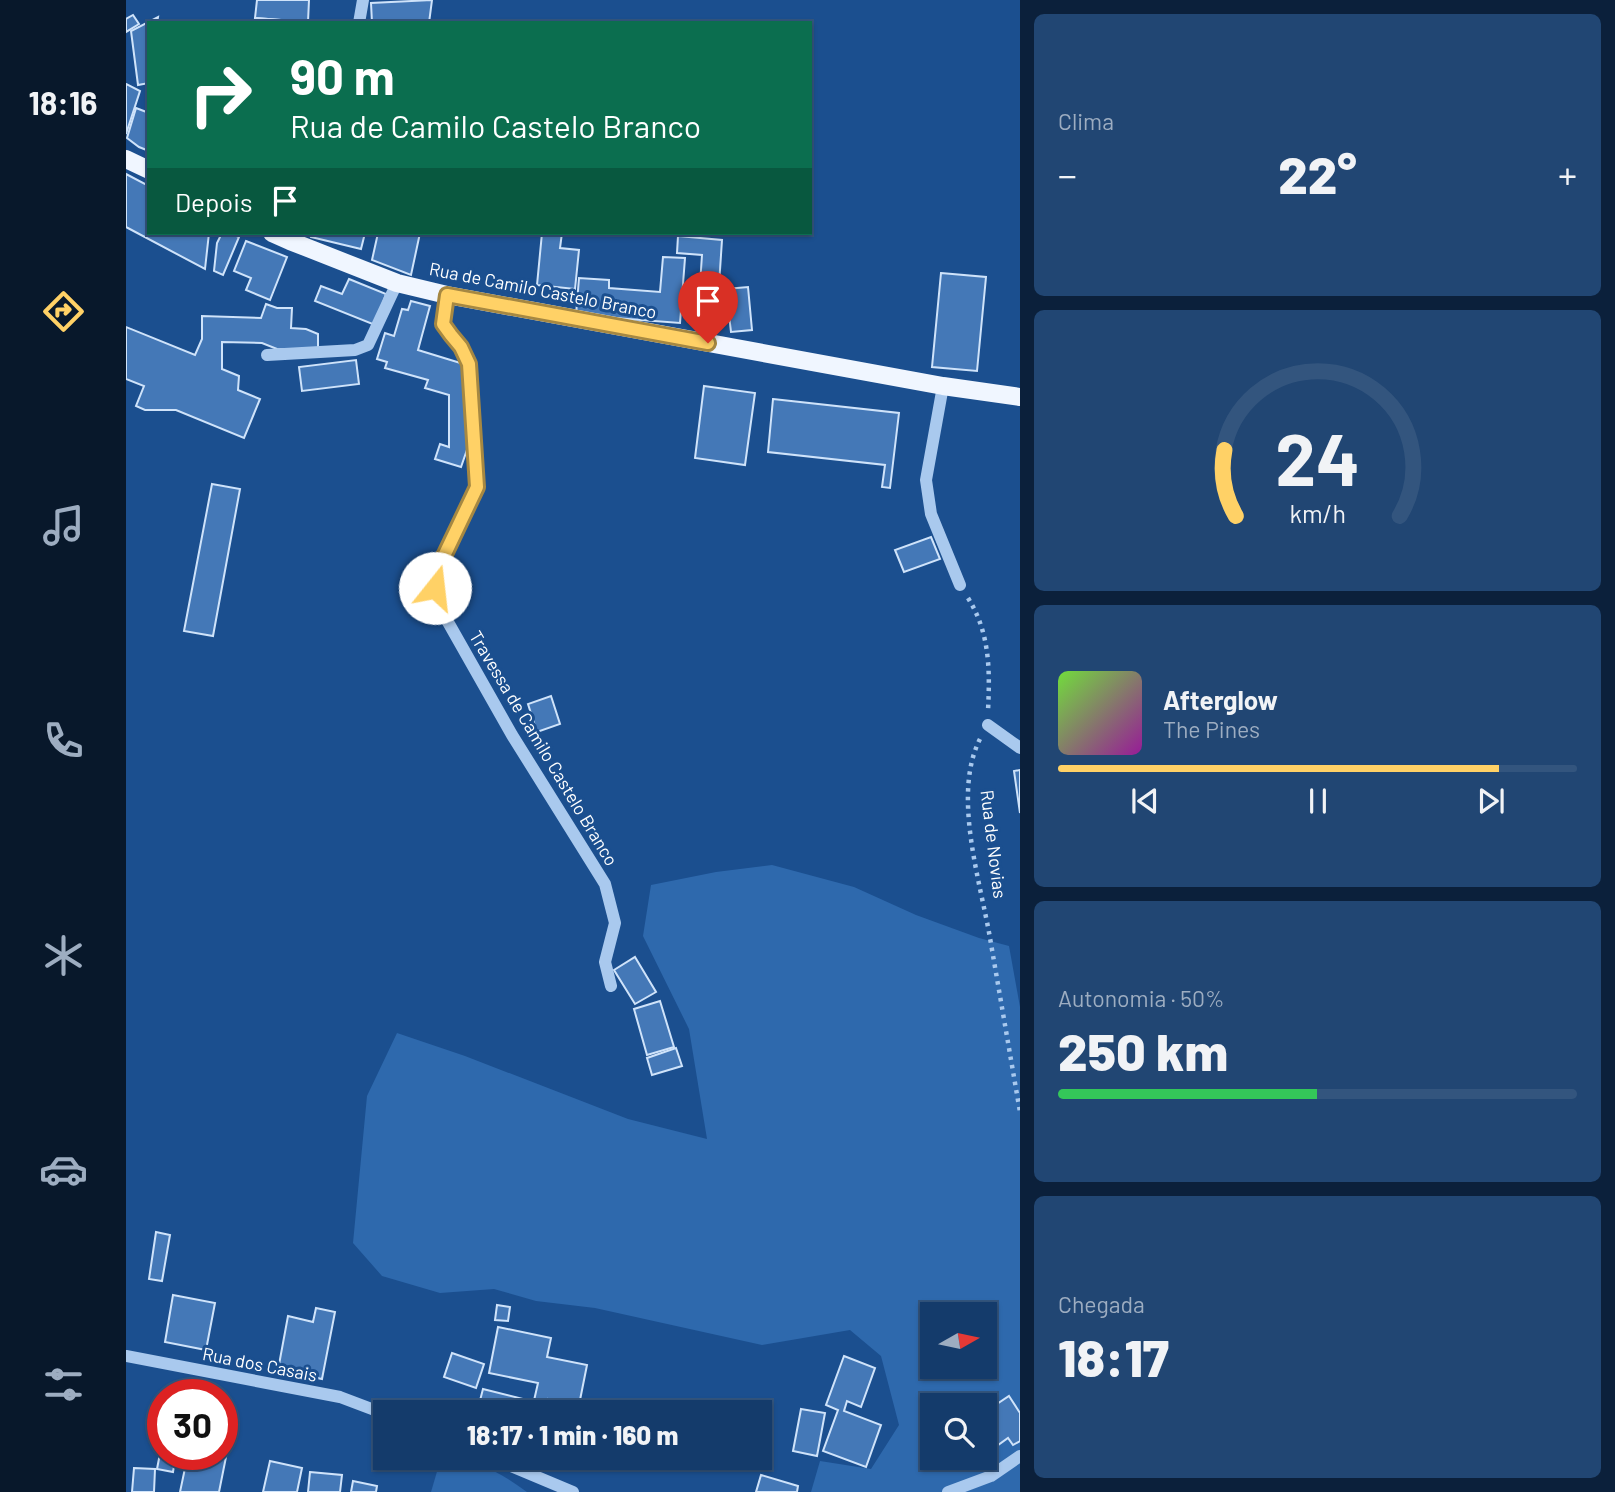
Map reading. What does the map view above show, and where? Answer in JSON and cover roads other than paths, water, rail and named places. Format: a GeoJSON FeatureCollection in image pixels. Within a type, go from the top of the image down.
{"type":"FeatureCollection","features":[{"type":"Feature","properties":{"kind":"main road"},"geometry":{"type":"LineString","coordinates":[[126,159],[147,169]]}},
{"type":"Feature","properties":{"kind":"main road","name":"Rua de Camilo Castelo Branco"},"geometry":{"type":"LineString","coordinates":[[292,237],[397,283],[447,295],[943,386],[1020,397]]}},
{"type":"Feature","properties":{"kind":"street"},"geometry":{"type":"LineString","coordinates":[[359,21],[363,0]]}},
{"type":"Feature","properties":{"kind":"street"},"geometry":{"type":"LineString","coordinates":[[267,355],[355,350],[368,345],[397,283]]}},
{"type":"Feature","properties":{"kind":"street","name":"Travessa de Camilo Castelo Branco"},"geometry":{"type":"LineString","coordinates":[[447,295],[443,324],[461,347],[469,364],[477,487],[435,575],[435,588],[444,615],[512,735],[605,884],[615,923],[605,962],[611,986]]}},
{"type":"Feature","properties":{"kind":"street"},"geometry":{"type":"LineString","coordinates":[[943,386],[926,480],[931,514],[960,585]]}},
{"type":"Feature","properties":{"kind":"street"},"geometry":{"type":"LineString","coordinates":[[988,725],[1020,748]]}},
{"type":"Feature","properties":{"kind":"street","name":"Rua dos Casais"},"geometry":{"type":"LineString","coordinates":[[126,1356],[340,1396],[373,1409]]}},
{"type":"Feature","properties":{"kind":"street"},"geometry":{"type":"LineString","coordinates":[[948,1492],[991,1476],[1020,1456]]}},
{"type":"Feature","properties":{"kind":"street"},"geometry":{"type":"LineString","coordinates":[[521,1470],[573,1492]]}}]}
